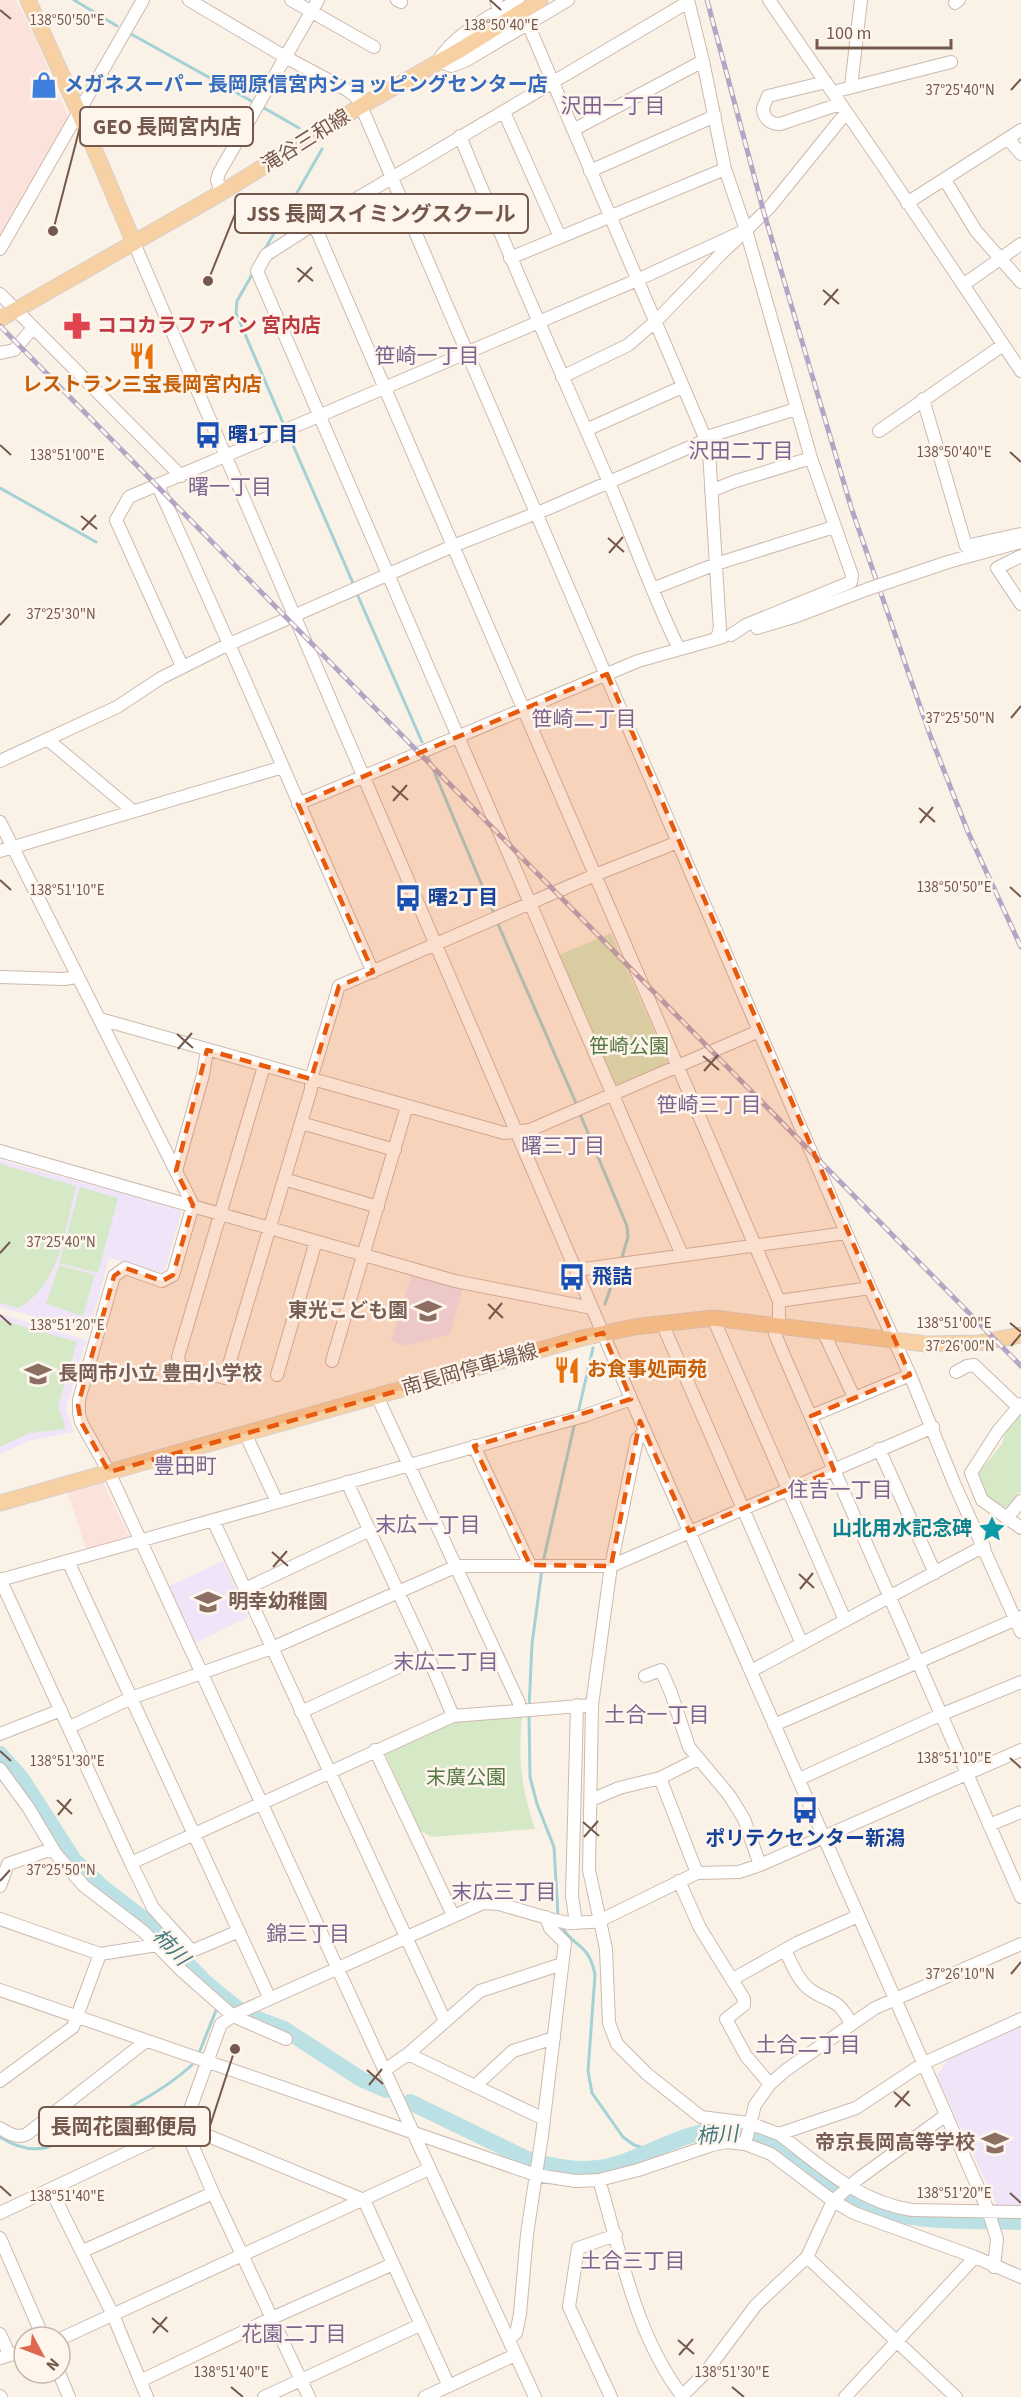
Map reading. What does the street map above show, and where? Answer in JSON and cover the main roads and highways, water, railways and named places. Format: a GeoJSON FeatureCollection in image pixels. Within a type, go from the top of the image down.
{"type":"FeatureCollection","features":[{"type":"Feature","properties":{"kind":"main road"},"geometry":{"type":"LineString","coordinates":[[28,0],[134,243]]}},
{"type":"Feature","properties":{"kind":"main road","name":"滝谷三和線"},"geometry":{"type":"LineString","coordinates":[[0,319],[221,194],[362,106],[540,0]]}},
{"type":"Feature","properties":{"kind":"main road","name":"南長岡停車場線"},"geometry":{"type":"LineString","coordinates":[[0,1503],[603,1333],[662,1323],[713,1318],[894,1341],[950,1344],[995,1341],[1021,1335]]}},
{"type":"Feature","properties":{"kind":"waterway"},"geometry":{"type":"LineString","coordinates":[[74,0],[117,26]]}},
{"type":"Feature","properties":{"kind":"waterway"},"geometry":{"type":"LineString","coordinates":[[131,34],[255,103]]}},
{"type":"Feature","properties":{"kind":"waterway"},"geometry":{"type":"LineString","coordinates":[[264,108],[299,128]]}},
{"type":"Feature","properties":{"kind":"waterway"},"geometry":{"type":"LineString","coordinates":[[265,249],[322,149]]}},
{"type":"Feature","properties":{"kind":"waterway"},"geometry":{"type":"LineString","coordinates":[[254,271],[237,301],[236,313],[283,423]]}},
{"type":"Feature","properties":{"kind":"waterway"},"geometry":{"type":"LineString","coordinates":[[289,436],[353,583]]}},
{"type":"Feature","properties":{"kind":"waterway"},"geometry":{"type":"LineString","coordinates":[[0,488],[96,542]]}},
{"type":"Feature","properties":{"kind":"waterway"},"geometry":{"type":"LineString","coordinates":[[358,596],[422,742]]}},
{"type":"Feature","properties":{"kind":"waterway"},"geometry":{"type":"LineString","coordinates":[[428,757],[494,914]]}},
{"type":"Feature","properties":{"kind":"waterway"},"geometry":{"type":"LineString","coordinates":[[498,924],[576,1103]]}},
{"type":"Feature","properties":{"kind":"waterway"},"geometry":{"type":"LineString","coordinates":[[580,1114],[627,1226],[628,1237],[622,1257]]}},
{"type":"Feature","properties":{"kind":"waterway"},"geometry":{"type":"LineString","coordinates":[[605,1304],[616,1272]]}},
{"type":"Feature","properties":{"kind":"waterway"},"geometry":{"type":"LineString","coordinates":[[578,1413],[593,1348]]}},
{"type":"Feature","properties":{"kind":"waterway"},"geometry":{"type":"LineString","coordinates":[[543,1562],[575,1422]]}},
{"type":"Feature","properties":{"kind":"waterway"},"geometry":{"type":"LineString","coordinates":[[529,1708],[532,1644],[542,1569]]}},
{"type":"Feature","properties":{"kind":"waterway"},"geometry":{"type":"LineString","coordinates":[[529,1715],[530,1777],[537,1804],[554,1847],[558,1916]]}},
{"type":"Feature","properties":{"kind":"waterway","name":"柿川"},"geometry":{"type":"LineString","coordinates":[[0,1754],[22,1779],[74,1860],[101,1886],[144,1919],[206,1983],[250,2016],[284,2029],[361,2079],[386,2090]]}},
{"type":"Feature","properties":{"kind":"waterway"},"geometry":{"type":"LineString","coordinates":[[561,1925],[570,1938],[585,1950],[595,1975],[588,2071],[592,2093],[623,2137],[634,2145],[650,2150]]}},
{"type":"Feature","properties":{"kind":"waterway"},"geometry":{"type":"LineString","coordinates":[[199,2053],[217,2008]]}},
{"type":"Feature","properties":{"kind":"waterway"},"geometry":{"type":"LineString","coordinates":[[0,2137],[23,2147],[35,2149],[48,2147],[149,2097],[192,2065]]}},
{"type":"Feature","properties":{"kind":"waterway","name":"柿川"},"geometry":{"type":"LineString","coordinates":[[410,2102],[525,2158],[567,2168],[589,2169],[610,2166],[687,2136],[719,2130],[736,2130],[755,2134],[772,2142],[851,2198],[885,2212],[943,2220],[1021,2222]]}},
{"type":"Feature","properties":{"kind":"railway"},"geometry":{"type":"LineString","coordinates":[[707,0],[764,213],[851,507],[930,735],[968,832],[1021,947]]}},
{"type":"Feature","properties":{"kind":"railway"},"geometry":{"type":"LineString","coordinates":[[0,326],[1021,1366]]}},
{"type":"Feature","properties":{"kind":"place","name":"メガネスーパー 長岡原信宮内ショッピングセンター店"},"geometry":{"type":"Point","coordinates":[44,85]}},
{"type":"Feature","properties":{"kind":"place","name":"GEO 長岡宮内店"},"geometry":{"type":"Point","coordinates":[53,231]}},
{"type":"Feature","properties":{"kind":"place","name":"JSS 長岡スイミングスクール"},"geometry":{"type":"Point","coordinates":[208,281]}},
{"type":"Feature","properties":{"kind":"place","name":"ココカラファイン 宮内店"},"geometry":{"type":"Point","coordinates":[77,326]}},
{"type":"Feature","properties":{"kind":"place","name":"レストラン三宝長岡宮内店"},"geometry":{"type":"Point","coordinates":[142,356]}},
{"type":"Feature","properties":{"kind":"place","name":"曙1丁目"},"geometry":{"type":"Point","coordinates":[208,435]}},
{"type":"Feature","properties":{"kind":"place","name":"曙2丁目"},"geometry":{"type":"Point","coordinates":[408,898]}},
{"type":"Feature","properties":{"kind":"place","name":"飛詰"},"geometry":{"type":"Point","coordinates":[572,1277]}},
{"type":"Feature","properties":{"kind":"place","name":"東光こども園"},"geometry":{"type":"Point","coordinates":[428,1311]}},
{"type":"Feature","properties":{"kind":"place","name":"お食事処両苑"},"geometry":{"type":"Point","coordinates":[567,1370]}},
{"type":"Feature","properties":{"kind":"place","name":"長岡市小立 豊田小学校"},"geometry":{"type":"Point","coordinates":[38,1374]}},
{"type":"Feature","properties":{"kind":"place","name":"山北用水記念碑"},"geometry":{"type":"Point","coordinates":[992,1529]}},
{"type":"Feature","properties":{"kind":"place","name":"明幸幼稚園"},"geometry":{"type":"Point","coordinates":[208,1602]}},
{"type":"Feature","properties":{"kind":"place","name":"ポリテクセンター新潟"},"geometry":{"type":"Point","coordinates":[805,1810]}},
{"type":"Feature","properties":{"kind":"place","name":"長岡花園郵便局"},"geometry":{"type":"Point","coordinates":[235,2049]}},
{"type":"Feature","properties":{"kind":"place","name":"帝京長岡高等学校"},"geometry":{"type":"Point","coordinates":[995,2143]}},
{"type":"Feature","properties":{"kind":"district","name":"沢田一丁目"},"geometry":{"type":"Point","coordinates":[613,106]}},
{"type":"Feature","properties":{"kind":"district","name":"笹崎一丁目"},"geometry":{"type":"Point","coordinates":[427,356]}},
{"type":"Feature","properties":{"kind":"district","name":"沢田二丁目"},"geometry":{"type":"Point","coordinates":[741,451]}},
{"type":"Feature","properties":{"kind":"district","name":"曙一丁目"},"geometry":{"type":"Point","coordinates":[230,487]}},
{"type":"Feature","properties":{"kind":"district","name":"笹崎二丁目"},"geometry":{"type":"Point","coordinates":[584,719]}},
{"type":"Feature","properties":{"kind":"district","name":"笹崎三丁目"},"geometry":{"type":"Point","coordinates":[709,1105]}},
{"type":"Feature","properties":{"kind":"district","name":"曙三丁目"},"geometry":{"type":"Point","coordinates":[563,1146]}},
{"type":"Feature","properties":{"kind":"district","name":"豊田町"},"geometry":{"type":"Point","coordinates":[185,1466]}},
{"type":"Feature","properties":{"kind":"district","name":"住吉一丁目"},"geometry":{"type":"Point","coordinates":[840,1490]}},
{"type":"Feature","properties":{"kind":"district","name":"末広一丁目"},"geometry":{"type":"Point","coordinates":[428,1525]}},
{"type":"Feature","properties":{"kind":"district","name":"末広二丁目"},"geometry":{"type":"Point","coordinates":[446,1662]}},
{"type":"Feature","properties":{"kind":"district","name":"土合一丁目"},"geometry":{"type":"Point","coordinates":[657,1715]}},
{"type":"Feature","properties":{"kind":"district","name":"末広三丁目"},"geometry":{"type":"Point","coordinates":[504,1892]}},
{"type":"Feature","properties":{"kind":"district","name":"錦三丁目"},"geometry":{"type":"Point","coordinates":[308,1934]}},
{"type":"Feature","properties":{"kind":"district","name":"土合二丁目"},"geometry":{"type":"Point","coordinates":[808,2045]}},
{"type":"Feature","properties":{"kind":"district","name":"土合三丁目"},"geometry":{"type":"Point","coordinates":[633,2261]}},
{"type":"Feature","properties":{"kind":"district","name":"花園二丁目"},"geometry":{"type":"Point","coordinates":[294,2334]}},
{"type":"Feature","properties":{"kind":"park label","name":"笹崎公園"},"geometry":{"type":"Point","coordinates":[629,1047]}},
{"type":"Feature","properties":{"kind":"park label","name":"末廣公園"},"geometry":{"type":"Point","coordinates":[466,1778]}}]}
